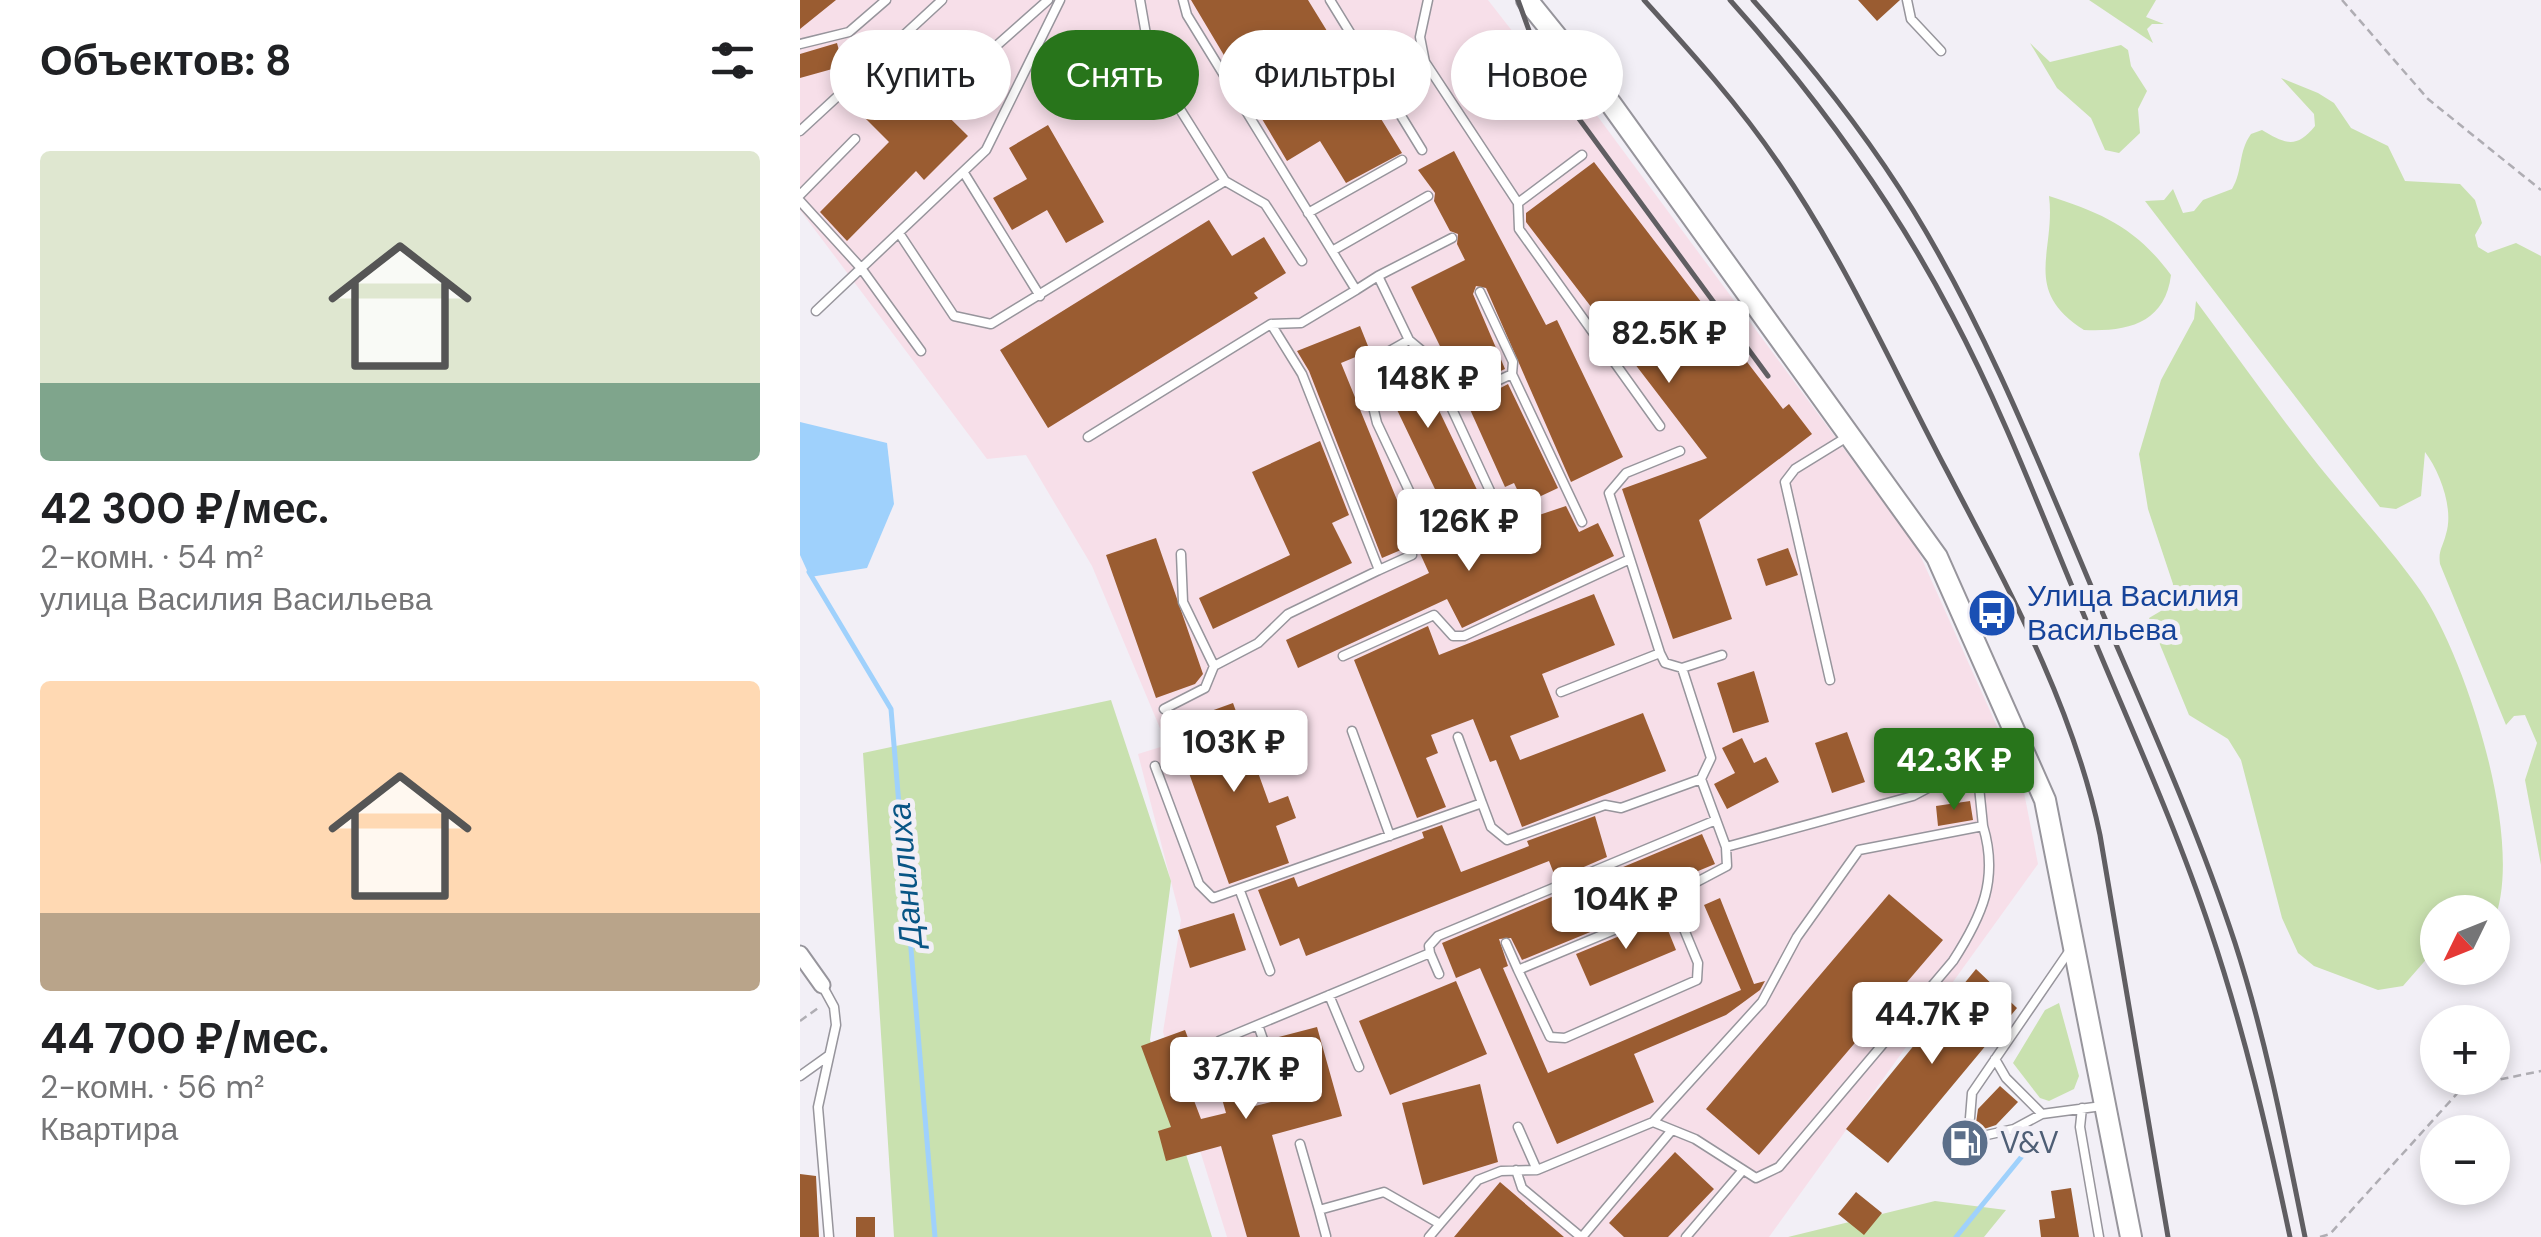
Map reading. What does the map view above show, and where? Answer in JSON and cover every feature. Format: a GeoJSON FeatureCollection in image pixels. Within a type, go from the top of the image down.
{"type":"FeatureCollection","features":[{"type":"Feature","properties":{"kind":"main road"},"geometry":{"type":"LineString","coordinates":[[1527,0],[1602,92],[1937,557],[2045,800],[2130,1237]]}},
{"type":"Feature","properties":{"kind":"street"},"geometry":{"type":"LineString","coordinates":[[800,954],[826,992]]}},
{"type":"Feature","properties":{"kind":"lane"},"geometry":{"type":"LineString","coordinates":[[800,44],[850,32],[886,0]]}},
{"type":"Feature","properties":{"kind":"lane"},"geometry":{"type":"LineString","coordinates":[[800,131],[942,0]]}},
{"type":"Feature","properties":{"kind":"lane"},"geometry":{"type":"LineString","coordinates":[[1011,33],[1048,0]]}},
{"type":"Feature","properties":{"kind":"lane"},"geometry":{"type":"LineString","coordinates":[[816,311],[986,150],[1060,0]]}},
{"type":"Feature","properties":{"kind":"lane"},"geometry":{"type":"LineString","coordinates":[[1140,0],[1151,63],[1225,181],[1264,204],[1302,261]]}},
{"type":"Feature","properties":{"kind":"lane"},"geometry":{"type":"LineString","coordinates":[[1183,0],[1187,16],[1356,290]]}},
{"type":"Feature","properties":{"kind":"lane"},"geometry":{"type":"LineString","coordinates":[[1330,0],[1422,150]]}},
{"type":"Feature","properties":{"kind":"lane"},"geometry":{"type":"LineString","coordinates":[[1428,0],[1420,37],[1425,62],[1518,203],[1520,229],[1660,426]]}},
{"type":"Feature","properties":{"kind":"lane"},"geometry":{"type":"LineString","coordinates":[[1906,0],[1910,18],[1941,52]]}},
{"type":"Feature","properties":{"kind":"lane"},"geometry":{"type":"LineString","coordinates":[[856,138],[800,198],[861,268],[921,351]]}},
{"type":"Feature","properties":{"kind":"lane"},"geometry":{"type":"LineString","coordinates":[[1518,203],[1582,154]]}},
{"type":"Feature","properties":{"kind":"lane"},"geometry":{"type":"LineString","coordinates":[[1308,213],[1402,160]]}},
{"type":"Feature","properties":{"kind":"lane"},"geometry":{"type":"LineString","coordinates":[[964,173],[1040,296]]}},
{"type":"Feature","properties":{"kind":"lane"},"geometry":{"type":"LineString","coordinates":[[899,233],[954,316],[991,324],[1225,181]]}},
{"type":"Feature","properties":{"kind":"lane"},"geometry":{"type":"LineString","coordinates":[[1332,251],[1428,196]]}},
{"type":"Feature","properties":{"kind":"lane"},"geometry":{"type":"LineString","coordinates":[[1088,437],[1271,324],[1301,323],[1378,276],[1452,238]]}},
{"type":"Feature","properties":{"kind":"lane"},"geometry":{"type":"LineString","coordinates":[[1378,276],[1409,340],[1427,354],[1490,491],[1482,501],[1432,524],[1420,514],[1377,422],[1364,372],[1366,362],[1409,340]]}},
{"type":"Feature","properties":{"kind":"lane"},"geometry":{"type":"LineString","coordinates":[[1480,292],[1513,362],[1512,374],[1582,522]]}},
{"type":"Feature","properties":{"kind":"lane"},"geometry":{"type":"LineString","coordinates":[[1271,324],[1302,374],[1379,570]]}},
{"type":"Feature","properties":{"kind":"lane"},"geometry":{"type":"LineString","coordinates":[[1450,403],[1512,374]]}},
{"type":"Feature","properties":{"kind":"lane"},"geometry":{"type":"LineString","coordinates":[[1830,680],[1785,482],[1795,469],[1851,435]]}},
{"type":"Feature","properties":{"kind":"lane"},"geometry":{"type":"LineString","coordinates":[[1680,452],[1626,473],[1611,486],[1609,494],[1665,663],[1682,668],[1722,655]]}},
{"type":"Feature","properties":{"kind":"lane"},"geometry":{"type":"LineString","coordinates":[[1182,554],[1183,602],[1214,666]]}},
{"type":"Feature","properties":{"kind":"lane"},"geometry":{"type":"LineString","coordinates":[[1164,709],[1205,688],[1214,666],[1258,643],[1288,614],[1412,555]]}},
{"type":"Feature","properties":{"kind":"lane"},"geometry":{"type":"LineString","coordinates":[[1342,656],[1434,615],[1453,636],[1464,636],[1630,558]]}},
{"type":"Feature","properties":{"kind":"lane"},"geometry":{"type":"LineString","coordinates":[[1561,692],[1660,652]]}},
{"type":"Feature","properties":{"kind":"lane"},"geometry":{"type":"LineString","coordinates":[[1518,970],[1674,905],[1691,885],[1726,866],[1726,847],[1701,779],[1710,758],[1682,668]]}},
{"type":"Feature","properties":{"kind":"lane"},"geometry":{"type":"LineString","coordinates":[[1352,731],[1390,836]]}},
{"type":"Feature","properties":{"kind":"lane"},"geometry":{"type":"LineString","coordinates":[[1458,737],[1491,827],[1507,840],[1605,805],[1621,808],[1701,779]]}},
{"type":"Feature","properties":{"kind":"lane"},"geometry":{"type":"LineString","coordinates":[[1726,847],[1913,796],[2025,749]]}},
{"type":"Feature","properties":{"kind":"lane"},"geometry":{"type":"LineString","coordinates":[[1156,766],[1205,894],[1222,898],[1482,803]]}},
{"type":"Feature","properties":{"kind":"lane"},"geometry":{"type":"LineString","coordinates":[[1653,1122],[1756,1178],[1779,1167],[1953,961],[1975,926],[1989,891],[1992,855],[1983,826],[1977,767]]}},
{"type":"Feature","properties":{"kind":"lane"},"geometry":{"type":"LineString","coordinates":[[1439,974],[1429,946],[1438,936],[1716,820]]}},
{"type":"Feature","properties":{"kind":"lane"},"geometry":{"type":"LineString","coordinates":[[1429,1237],[1478,1180],[1516,1170],[1537,1170],[1653,1122],[1762,1002],[1797,937],[1859,850],[1983,826]]}},
{"type":"Feature","properties":{"kind":"lane"},"geometry":{"type":"LineString","coordinates":[[1240,891],[1270,971]]}},
{"type":"Feature","properties":{"kind":"lane"},"geometry":{"type":"LineString","coordinates":[[1506,942],[1542,1028],[1550,1037],[1564,1038],[1697,980],[1698,962],[1674,905]]}},
{"type":"Feature","properties":{"kind":"lane"},"geometry":{"type":"LineString","coordinates":[[1970,1118],[1972,1093],[2075,942]]}},
{"type":"Feature","properties":{"kind":"lane"},"geometry":{"type":"LineString","coordinates":[[1219,1041],[1430,953]]}},
{"type":"Feature","properties":{"kind":"lane"},"geometry":{"type":"LineString","coordinates":[[826,992],[836,1025],[818,1107],[829,1237]]}},
{"type":"Feature","properties":{"kind":"lane"},"geometry":{"type":"LineString","coordinates":[[1329,995],[1358,1067]]}},
{"type":"Feature","properties":{"kind":"lane"},"geometry":{"type":"LineString","coordinates":[[1258,1025],[1280,1088]]}},
{"type":"Feature","properties":{"kind":"lane"},"geometry":{"type":"LineString","coordinates":[[800,1076],[828,1056]]}},
{"type":"Feature","properties":{"kind":"lane"},"geometry":{"type":"LineString","coordinates":[[1995,1059],[2006,1078],[2042,1114]]}},
{"type":"Feature","properties":{"kind":"lane"},"geometry":{"type":"LineString","coordinates":[[1201,1083],[1270,1060]]}},
{"type":"Feature","properties":{"kind":"lane"},"geometry":{"type":"LineString","coordinates":[[1987,1135],[2014,1129],[2042,1114],[2104,1106]]}},
{"type":"Feature","properties":{"kind":"lane"},"geometry":{"type":"LineString","coordinates":[[2082,1108],[2080,1127],[2099,1237]]}},
{"type":"Feature","properties":{"kind":"lane"},"geometry":{"type":"LineString","coordinates":[[1518,1126],[1537,1170]]}},
{"type":"Feature","properties":{"kind":"lane"},"geometry":{"type":"LineString","coordinates":[[1516,1170],[1522,1188],[1581,1237],[1672,1130]]}},
{"type":"Feature","properties":{"kind":"lane"},"geometry":{"type":"LineString","coordinates":[[1300,1144],[1326,1236]]}},
{"type":"Feature","properties":{"kind":"lane"},"geometry":{"type":"LineString","coordinates":[[1686,1237],[1743,1170]]}},
{"type":"Feature","properties":{"kind":"lane"},"geometry":{"type":"LineString","coordinates":[[1319,1210],[1384,1192],[1440,1224]]}},
{"type":"Feature","properties":{"kind":"path"},"geometry":{"type":"LineString","coordinates":[[2342,0],[2428,99],[2541,190]]}},
{"type":"Feature","properties":{"kind":"path"},"geometry":{"type":"LineString","coordinates":[[800,1021],[826,992]]}},
{"type":"Feature","properties":{"kind":"path"},"geometry":{"type":"LineString","coordinates":[[2320,1237],[2330,1234],[2464,1088],[2541,1071]]}},
{"type":"Feature","properties":{"kind":"shaded area"},"geometry":{"type":"Polygon","coordinates":[[[800,0],[1488,0],[1511,30],[1451,30],[1451,120],[1600,120],[1916,546],[2022,782],[2038,864],[1769,1237],[1227,1237],[1163,1032],[1181,920],[1138,754],[1167,745],[1092,566],[1026,455],[987,459],[800,210],[800,0]]]}},
{"type":"Feature","properties":{"kind":"green space"},"geometry":{"type":"Polygon","coordinates":[[[2089,0],[2156,0],[2146,17],[2164,24],[2152,24],[2147,29],[2153,43],[2089,0]]]}},
{"type":"Feature","properties":{"kind":"green space"},"geometry":{"type":"Polygon","coordinates":[[[2030,43],[2050,62],[2121,45],[2128,50],[2131,66],[2147,91],[2138,109],[2140,133],[2119,153],[2105,150],[2091,118],[2057,88],[2030,43]]]}},
{"type":"Feature","properties":{"kind":"green space"},"geometry":{"type":"Polygon","coordinates":[[[2281,78],[2334,103],[2351,128],[2388,146],[2405,181],[2460,184],[2475,200],[2482,223],[2475,235],[2478,247],[2488,253],[2516,243],[2541,256],[2541,865],[2525,780],[2537,743],[2525,715],[2514,716],[2506,725],[2440,564],[2448,513],[2431,460],[2425,452],[2421,496],[2396,509],[2380,507],[2145,201],[2164,200],[2173,189],[2183,213],[2194,211],[2203,200],[2232,189],[2251,134],[2262,130],[2290,142],[2308,134],[2315,126],[2314,114],[2281,78]]]}},
{"type":"Feature","properties":{"kind":"green space"},"geometry":{"type":"Polygon","coordinates":[[[2049,196],[2118,225],[2158,259],[2171,275],[2161,304],[2152,314],[2129,326],[2100,330],[2084,330],[2065,315],[2047,285],[2049,196]]]}},
{"type":"Feature","properties":{"kind":"green space"},"geometry":{"type":"Polygon","coordinates":[[[2196,301],[2303,446],[2420,590],[2456,659],[2472,705],[2497,801],[2502,889],[2500,895],[2420,895],[2420,966],[2403,986],[2378,990],[2314,966],[2298,953],[2282,918],[2241,760],[2228,739],[2189,715],[2149,618],[2171,605],[2173,584],[2148,509],[2139,454],[2161,380],[2194,319],[2196,301]]]}},
{"type":"Feature","properties":{"kind":"green space"},"geometry":{"type":"Polygon","coordinates":[[[1111,700],[1171,881],[1150,1040],[1212,1237],[894,1237],[863,753],[1111,700]]]}},
{"type":"Feature","properties":{"kind":"green space"},"geometry":{"type":"Polygon","coordinates":[[[2059,1003],[2079,1076],[2074,1089],[2049,1101],[2040,1098],[2013,1063],[2045,1010],[2059,1003]]]}},
{"type":"Feature","properties":{"kind":"green space"},"geometry":{"type":"Polygon","coordinates":[[[1935,1201],[2006,1210],[1984,1237],[1788,1237],[1935,1201]]]}},
{"type":"Feature","properties":{"kind":"water"},"geometry":{"type":"Polygon","coordinates":[[[800,422],[887,443],[894,504],[867,568],[810,577],[800,555],[800,422]]]}},
{"type":"Feature","properties":{"kind":"building"},"geometry":{"type":"Polygon","coordinates":[[[800,0],[836,0],[800,29],[800,0]]]}},
{"type":"Feature","properties":{"kind":"building"},"geometry":{"type":"Polygon","coordinates":[[[1191,0],[1308,0],[1326,30],[1219,30],[1219,47],[1191,0]]]}},
{"type":"Feature","properties":{"kind":"building"},"geometry":{"type":"Polygon","coordinates":[[[1858,0],[1900,0],[1877,21],[1858,0]]]}},
{"type":"Feature","properties":{"kind":"building"},"geometry":{"type":"Polygon","coordinates":[[[830,45],[830,70],[800,78],[800,54],[830,45]]]}},
{"type":"Feature","properties":{"kind":"building"},"geometry":{"type":"Polygon","coordinates":[[[867,120],[952,120],[968,136],[924,180],[916,171],[847,241],[820,212],[889,142],[867,120]]]}},
{"type":"Feature","properties":{"kind":"building"},"geometry":{"type":"Polygon","coordinates":[[[1263,120],[1382,120],[1402,153],[1346,183],[1320,141],[1287,161],[1263,120]]]}},
{"type":"Feature","properties":{"kind":"building"},"geometry":{"type":"Polygon","coordinates":[[[1048,125],[1104,222],[1066,243],[1047,210],[1012,230],[993,198],[1027,179],[1009,148],[1048,125]]]}},
{"type":"Feature","properties":{"kind":"building"},"geometry":{"type":"Polygon","coordinates":[[[1454,151],[1546,325],[1557,320],[1623,457],[1571,482],[1486,288],[1476,286],[1473,294],[1505,369],[1461,389],[1411,287],[1465,260],[1457,244],[1458,234],[1450,231],[1434,201],[1435,193],[1418,170],[1454,151]]]}},
{"type":"Feature","properties":{"kind":"building"},"geometry":{"type":"Polygon","coordinates":[[[1594,162],[1783,409],[1789,404],[1812,434],[1699,520],[1732,619],[1673,639],[1622,489],[1707,458],[1526,222],[1526,213],[1594,162]]]}},
{"type":"Feature","properties":{"kind":"building"},"geometry":{"type":"Polygon","coordinates":[[[1209,220],[1232,256],[1264,237],[1286,273],[1254,293],[1258,298],[1048,428],[1000,350],[1209,220]]]}},
{"type":"Feature","properties":{"kind":"building"},"geometry":{"type":"Polygon","coordinates":[[[1360,326],[1370,351],[1341,363],[1415,544],[1382,558],[1309,371],[1297,351],[1360,326]]]}},
{"type":"Feature","properties":{"kind":"building"},"geometry":{"type":"Polygon","coordinates":[[[1411,352],[1479,494],[1445,510],[1377,368],[1411,352]]]}},
{"type":"Feature","properties":{"kind":"building"},"geometry":{"type":"Polygon","coordinates":[[[1508,384],[1558,488],[1524,504],[1514,483],[1505,487],[1468,405],[1508,384]]]}},
{"type":"Feature","properties":{"kind":"building"},"geometry":{"type":"Polygon","coordinates":[[[1320,441],[1349,515],[1332,523],[1352,563],[1213,629],[1199,598],[1290,555],[1252,472],[1320,441]]]}},
{"type":"Feature","properties":{"kind":"building"},"geometry":{"type":"Polygon","coordinates":[[[1492,501],[1502,523],[1525,513],[1527,519],[1566,506],[1579,532],[1598,523],[1614,556],[1462,628],[1447,599],[1298,668],[1286,640],[1429,573],[1413,538],[1486,508],[1492,501]]]}},
{"type":"Feature","properties":{"kind":"building"},"geometry":{"type":"Polygon","coordinates":[[[1156,538],[1203,674],[1195,684],[1156,698],[1106,555],[1156,538]]]}},
{"type":"Feature","properties":{"kind":"building"},"geometry":{"type":"Polygon","coordinates":[[[1788,548],[1798,575],[1766,586],[1757,559],[1788,548]]]}},
{"type":"Feature","properties":{"kind":"building"},"geometry":{"type":"Polygon","coordinates":[[[1594,594],[1615,645],[1542,674],[1559,717],[1510,736],[1520,760],[1643,713],[1666,771],[1522,827],[1496,760],[1490,762],[1473,719],[1431,735],[1438,753],[1426,758],[1446,807],[1417,818],[1354,660],[1428,626],[1439,655],[1594,594]]]}},
{"type":"Feature","properties":{"kind":"building"},"geometry":{"type":"Polygon","coordinates":[[[1754,671],[1769,722],[1733,733],[1717,683],[1754,671]]]}},
{"type":"Feature","properties":{"kind":"building"},"geometry":{"type":"Polygon","coordinates":[[[1233,703],[1269,803],[1288,796],[1296,818],[1276,826],[1289,863],[1229,884],[1176,737],[1190,732],[1186,720],[1233,703]]]}},
{"type":"Feature","properties":{"kind":"building"},"geometry":{"type":"Polygon","coordinates":[[[1847,732],[1865,782],[1832,793],[1815,743],[1847,732]]]}},
{"type":"Feature","properties":{"kind":"building"},"geometry":{"type":"Polygon","coordinates":[[[1742,738],[1754,763],[1766,757],[1779,782],[1727,809],[1714,784],[1735,773],[1722,748],[1742,738]]]}},
{"type":"Feature","properties":{"kind":"building"},"geometry":{"type":"Polygon","coordinates":[[[1970,801],[1973,820],[1938,826],[1936,806],[1970,801]]]}},
{"type":"Feature","properties":{"kind":"building"},"geometry":{"type":"Polygon","coordinates":[[[1595,816],[1607,857],[1556,879],[1549,861],[1306,956],[1299,938],[1280,946],[1258,890],[1294,877],[1298,887],[1424,838],[1422,832],[1442,825],[1461,872],[1529,846],[1527,841],[1595,816]]]}},
{"type":"Feature","properties":{"kind":"building"},"geometry":{"type":"Polygon","coordinates":[[[1702,834],[1715,864],[1633,898],[1639,912],[1522,960],[1511,938],[1499,939],[1508,966],[1503,968],[1548,1073],[1741,990],[1704,905],[1720,898],[1754,984],[1765,981],[1760,990],[1726,1015],[1634,1054],[1654,1102],[1557,1144],[1480,968],[1456,978],[1442,943],[1702,834]]]}},
{"type":"Feature","properties":{"kind":"building"},"geometry":{"type":"Polygon","coordinates":[[[1889,894],[1943,940],[1759,1155],[1706,1109],[1889,894]]]}},
{"type":"Feature","properties":{"kind":"building"},"geometry":{"type":"Polygon","coordinates":[[[1234,913],[1246,950],[1190,968],[1178,930],[1234,913]]]}},
{"type":"Feature","properties":{"kind":"building"},"geometry":{"type":"Polygon","coordinates":[[[1663,918],[1676,950],[1590,986],[1576,954],[1663,918]]]}},
{"type":"Feature","properties":{"kind":"building"},"geometry":{"type":"Polygon","coordinates":[[[1976,969],[2017,1008],[1888,1163],[1846,1129],[1976,969]]]}},
{"type":"Feature","properties":{"kind":"building"},"geometry":{"type":"Polygon","coordinates":[[[1456,981],[1487,1054],[1390,1095],[1359,1021],[1456,981]]]}},
{"type":"Feature","properties":{"kind":"building"},"geometry":{"type":"Polygon","coordinates":[[[1317,1027],[1342,1116],[1272,1135],[1300,1237],[1247,1237],[1221,1146],[1166,1161],[1158,1131],[1171,1127],[1141,1046],[1185,1030],[1202,1075],[1187,1082],[1201,1119],[1226,1113],[1218,1085],[1247,1076],[1255,1106],[1287,1098],[1271,1039],[1317,1027]]]}},
{"type":"Feature","properties":{"kind":"building"},"geometry":{"type":"Polygon","coordinates":[[[1480,1084],[1498,1162],[1423,1185],[1402,1103],[1480,1084]]]}},
{"type":"Feature","properties":{"kind":"building"},"geometry":{"type":"Polygon","coordinates":[[[2000,1086],[2018,1102],[1996,1125],[1981,1130],[1982,1140],[1966,1159],[1948,1143],[1965,1123],[1976,1123],[1978,1109],[2000,1086]]]}},
{"type":"Feature","properties":{"kind":"building"},"geometry":{"type":"Polygon","coordinates":[[[1675,1152],[1714,1189],[1668,1237],[1624,1237],[1609,1223],[1675,1152]]]}},
{"type":"Feature","properties":{"kind":"building"},"geometry":{"type":"Polygon","coordinates":[[[800,1174],[816,1176],[819,1237],[800,1237],[800,1174]]]}},
{"type":"Feature","properties":{"kind":"building"},"geometry":{"type":"Polygon","coordinates":[[[1500,1182],[1564,1237],[1454,1237],[1500,1182]]]}},
{"type":"Feature","properties":{"kind":"building"},"geometry":{"type":"Polygon","coordinates":[[[2071,1188],[2079,1237],[2041,1237],[2039,1220],[2055,1218],[2051,1191],[2071,1188]]]}},
{"type":"Feature","properties":{"kind":"building"},"geometry":{"type":"Polygon","coordinates":[[[1856,1192],[1882,1213],[1864,1235],[1838,1214],[1856,1192]]]}},
{"type":"Feature","properties":{"kind":"building"},"geometry":{"type":"Polygon","coordinates":[[[856,1217],[875,1217],[875,1237],[856,1237],[856,1217]]]}},
{"type":"Feature","properties":{"kind":"waterway","name":"Данилиха"},"geometry":{"type":"LineString","coordinates":[[809,572],[891,709],[935,1237]]}},
{"type":"Feature","properties":{"kind":"waterway"},"geometry":{"type":"LineString","coordinates":[[1956,1237],[2027,1150]]}},
{"type":"Feature","properties":{"kind":"railway"},"geometry":{"type":"LineString","coordinates":[[1518,0],[1535,47],[1563,97],[1768,376]]}},
{"type":"Feature","properties":{"kind":"railway"},"geometry":{"type":"LineString","coordinates":[[1644,0],[1748,121],[1826,238],[1993,559],[2056,694],[2100,835],[2168,1237]]}},
{"type":"Feature","properties":{"kind":"railway"},"geometry":{"type":"LineString","coordinates":[[1730,0],[1793,74],[1878,190],[1929,272],[1989,390],[2151,773],[2196,890],[2244,1043],[2290,1237]]}},
{"type":"Feature","properties":{"kind":"railway"},"geometry":{"type":"LineString","coordinates":[[1753,0],[1838,102],[1895,182],[1940,256],[2011,398],[2168,766],[2220,899],[2265,1052],[2305,1237]]}},
{"type":"Feature","properties":{"kind":"place","name":"Улица Василия Васильева"},"geometry":{"type":"Point","coordinates":[1992,613]}},
{"type":"Feature","properties":{"kind":"place","name":"V&V"},"geometry":{"type":"Point","coordinates":[1965,1143]}}]}
